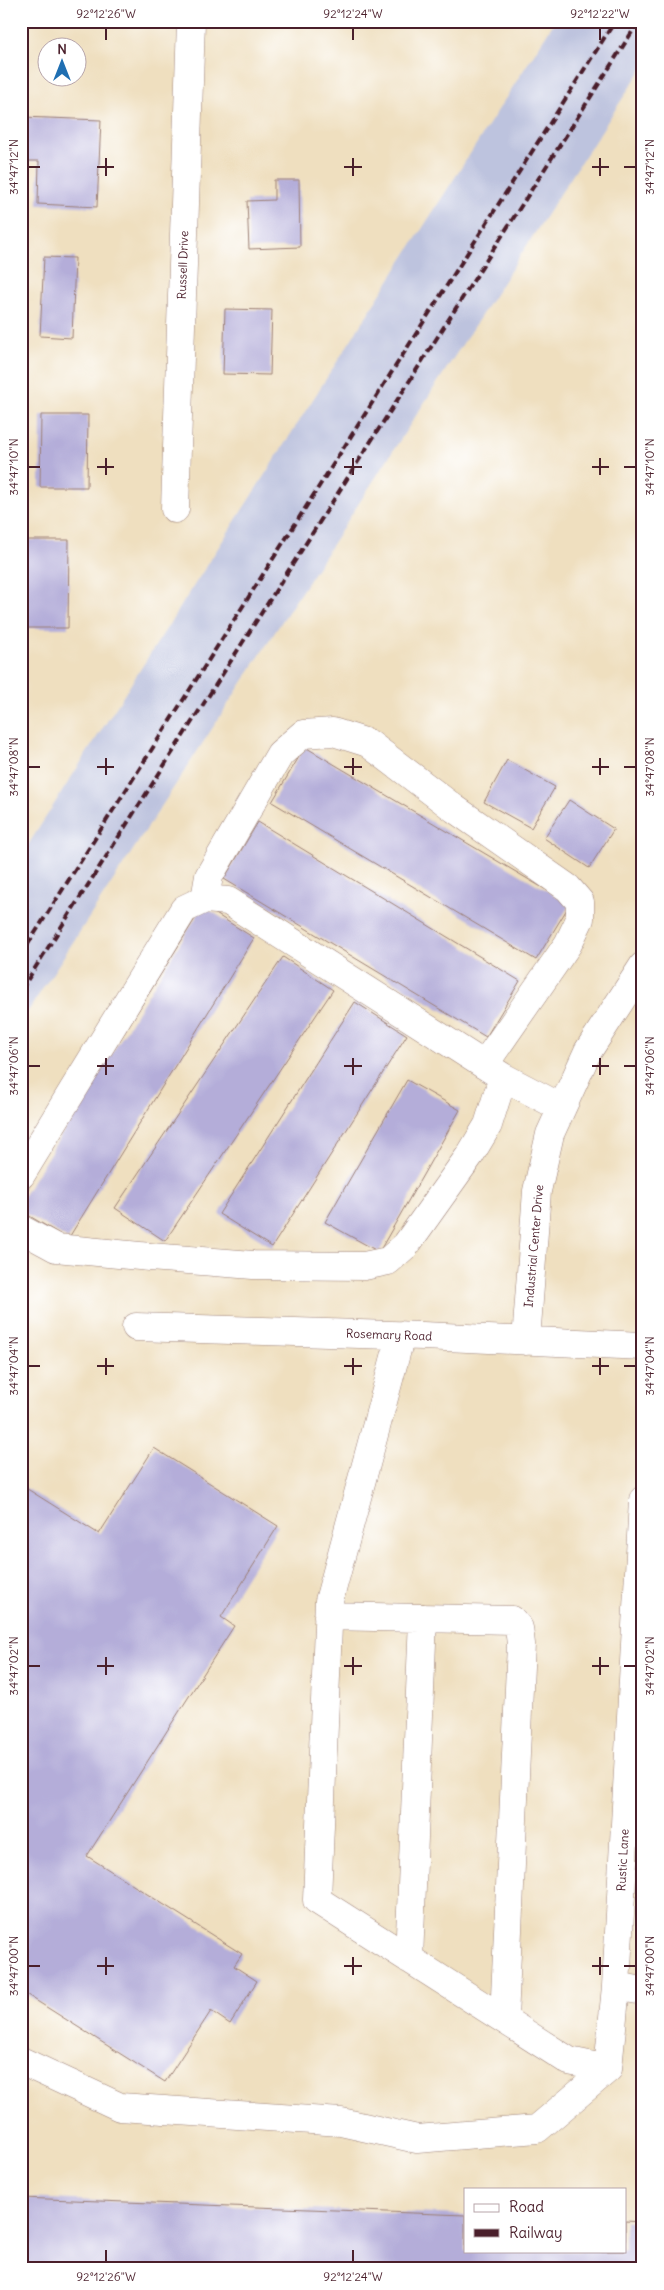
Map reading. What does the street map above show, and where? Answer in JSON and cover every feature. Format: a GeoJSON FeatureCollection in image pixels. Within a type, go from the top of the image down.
{"type":"FeatureCollection","features":[{"type":"Feature","properties":{"kind":"street","name":"Russell Drive"},"geometry":{"type":"LineString","coordinates":[[175,509],[191,21]]}},
{"type":"Feature","properties":{"kind":"street"},"geometry":{"type":"LineString","coordinates":[[21,1229],[56,1248],[150,1257],[253,1265],[364,1266],[388,1261],[406,1245],[470,1155],[488,1125],[494,1071],[568,944],[580,919],[580,902],[568,888],[455,809],[368,742],[333,732],[302,734],[280,754],[209,876],[205,899]]}},
{"type":"Feature","properties":{"kind":"street"},"geometry":{"type":"LineString","coordinates":[[21,1175],[184,909],[205,899],[228,901],[494,1071],[562,1108]]}},
{"type":"Feature","properties":{"kind":"street","name":"Industrial Center Drive"},"geometry":{"type":"LineString","coordinates":[[526,1341],[537,1191],[550,1134],[588,1051],[643,966]]}},
{"type":"Feature","properties":{"kind":"street","name":"Rosemary Road"},"geometry":{"type":"LineString","coordinates":[[136,1327],[401,1335],[643,1346]]}},
{"type":"Feature","properties":{"kind":"street"},"geometry":{"type":"LineString","coordinates":[[401,1335],[329,1601],[317,1900],[569,2061],[608,2069]]}},
{"type":"Feature","properties":{"kind":"street","name":"Rustic Lane"},"geometry":{"type":"LineString","coordinates":[[608,2069],[634,1793],[643,1500]]}},
{"type":"Feature","properties":{"kind":"street"},"geometry":{"type":"LineString","coordinates":[[328,1616],[512,1620],[518,1628],[521,1644],[504,2019]]}},
{"type":"Feature","properties":{"kind":"street"},"geometry":{"type":"LineString","coordinates":[[409,1959],[423,1618]]}},
{"type":"Feature","properties":{"kind":"street"},"geometry":{"type":"LineString","coordinates":[[616,1986],[643,1991]]}},
{"type":"Feature","properties":{"kind":"street"},"geometry":{"type":"LineString","coordinates":[[21,2061],[120,2107],[341,2122],[417,2139],[537,2129],[608,2069]]}},
{"type":"Feature","properties":{"kind":"shaded area"},"geometry":{"type":"Polygon","coordinates":[[[555,21],[643,21],[643,67],[21,1022],[21,856],[555,21]]]}},
{"type":"Feature","properties":{"kind":"building"},"geometry":{"type":"Polygon","coordinates":[[[22,117],[101,120],[97,207],[38,204],[39,161],[21,161],[22,117]]]}},
{"type":"Feature","properties":{"kind":"building"},"geometry":{"type":"Polygon","coordinates":[[[274,180],[299,180],[300,247],[249,249],[247,201],[274,200],[274,180]]]}},
{"type":"Feature","properties":{"kind":"building"},"geometry":{"type":"Polygon","coordinates":[[[44,257],[75,258],[72,338],[40,336],[44,257]]]}},
{"type":"Feature","properties":{"kind":"building"},"geometry":{"type":"Polygon","coordinates":[[[225,309],[272,310],[270,375],[223,374],[225,309]]]}},
{"type":"Feature","properties":{"kind":"building"},"geometry":{"type":"Polygon","coordinates":[[[41,415],[88,415],[87,487],[40,487],[41,415]]]}},
{"type":"Feature","properties":{"kind":"building"},"geometry":{"type":"Polygon","coordinates":[[[21,540],[69,540],[68,628],[21,628],[21,540]]]}},
{"type":"Feature","properties":{"kind":"building"},"geometry":{"type":"Polygon","coordinates":[[[305,747],[570,904],[536,960],[272,802],[305,747]]]}},
{"type":"Feature","properties":{"kind":"building"},"geometry":{"type":"Polygon","coordinates":[[[507,760],[555,787],[531,828],[484,802],[507,760]]]}},
{"type":"Feature","properties":{"kind":"building"},"geometry":{"type":"Polygon","coordinates":[[[569,800],[614,829],[589,868],[544,838],[569,800]]]}},
{"type":"Feature","properties":{"kind":"building"},"geometry":{"type":"Polygon","coordinates":[[[258,822],[520,981],[486,1037],[224,879],[258,822]]]}},
{"type":"Feature","properties":{"kind":"building"},"geometry":{"type":"Polygon","coordinates":[[[203,906],[254,938],[68,1239],[21,1211],[21,1200],[203,906]]]}},
{"type":"Feature","properties":{"kind":"building"},"geometry":{"type":"Polygon","coordinates":[[[283,957],[333,990],[165,1241],[115,1208],[283,957]]]}},
{"type":"Feature","properties":{"kind":"building"},"geometry":{"type":"Polygon","coordinates":[[[355,1002],[407,1035],[272,1247],[219,1214],[355,1002]]]}},
{"type":"Feature","properties":{"kind":"building"},"geometry":{"type":"Polygon","coordinates":[[[407,1080],[460,1110],[379,1252],[325,1222],[407,1080]]]}},
{"type":"Feature","properties":{"kind":"building"},"geometry":{"type":"Polygon","coordinates":[[[154,1448],[278,1526],[221,1617],[234,1626],[87,1856],[242,1954],[234,1966],[257,1981],[230,2024],[211,2011],[165,2082],[21,1991],[21,1485],[99,1534],[154,1448]]]}},
{"type":"Feature","properties":{"kind":"building"},"geometry":{"type":"Polygon","coordinates":[[[21,2198],[464,2215],[464,2252],[626,2252],[626,2221],[643,2222],[643,2269],[21,2269],[21,2198]]]}},
{"type":"Feature","properties":{"kind":"railway"},"geometry":{"type":"LineString","coordinates":[[21,955],[615,21]]}},
{"type":"Feature","properties":{"kind":"railway"},"geometry":{"type":"LineString","coordinates":[[21,990],[639,21]]}}]}
